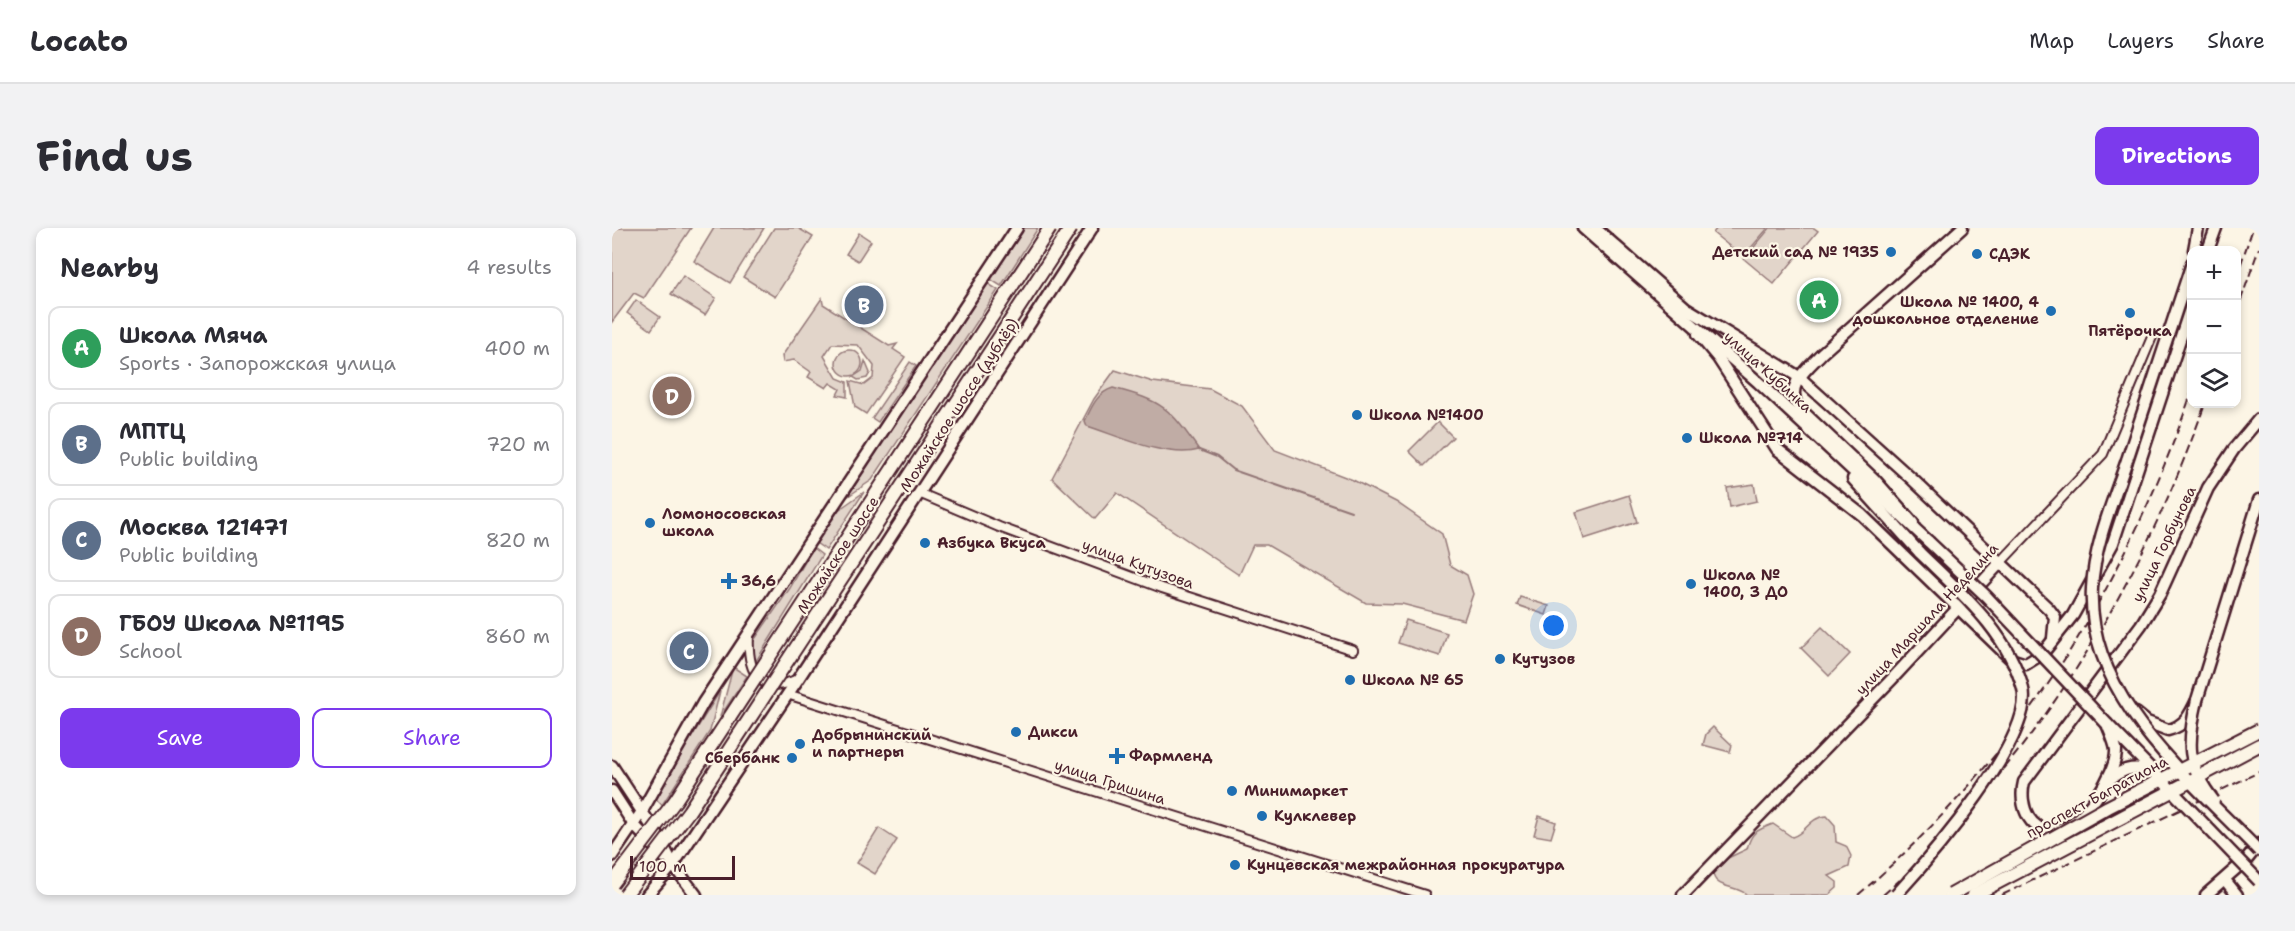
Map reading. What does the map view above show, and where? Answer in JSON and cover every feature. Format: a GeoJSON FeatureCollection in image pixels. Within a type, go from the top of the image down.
{"type":"FeatureCollection","features":[{"type":"Feature","properties":{"kind":"main road"},"geometry":{"type":"LineString","coordinates":[[612,856],[634,825],[682,738],[1017,228]]}},
{"type":"Feature","properties":{"kind":"main road","name":"Можайское шоссе"},"geometry":{"type":"LineString","coordinates":[[612,884],[675,801],[1050,228]]}},
{"type":"Feature","properties":{"kind":"main road","name":"Можайское шоссе"},"geometry":{"type":"LineString","coordinates":[[625,895],[689,811],[1071,228]]}},
{"type":"Feature","properties":{"kind":"main road","name":"Можайское шоссе (дублёр)"},"geometry":{"type":"LineString","coordinates":[[647,895],[673,865],[798,679],[1092,228]]}},
{"type":"Feature","properties":{"kind":"main road","name":"улица Кубинка"},"geometry":{"type":"LineString","coordinates":[[1583,228],[1818,438],[1986,596],[2259,882]]}},
{"type":"Feature","properties":{"kind":"main road"},"geometry":{"type":"LineString","coordinates":[[1595,228],[1686,308],[1799,377],[2001,562],[2049,609],[2055,616],[2056,625],[2051,643]]}},
{"type":"Feature","properties":{"kind":"main road"},"geometry":{"type":"LineString","coordinates":[[1919,532],[1889,494],[1796,403],[1794,387],[1799,377],[1822,353],[1962,228]]}},
{"type":"Feature","properties":{"kind":"main road"},"geometry":{"type":"LineString","coordinates":[[2195,246],[2198,228]]}},
{"type":"Feature","properties":{"kind":"main road"},"geometry":{"type":"LineString","coordinates":[[2209,246],[2216,228]]}},
{"type":"Feature","properties":{"kind":"main road"},"geometry":{"type":"LineString","coordinates":[[2187,278],[2097,554],[2092,589],[2093,621],[2099,650],[2126,704],[2159,746],[2259,853],[2248,858]]}},
{"type":"Feature","properties":{"kind":"main road"},"geometry":{"type":"LineString","coordinates":[[1680,315],[1718,358],[1768,439],[1792,461],[1862,515],[2018,663],[2034,660],[2051,643],[2073,615],[2103,565],[2122,521],[2187,319]]}},
{"type":"Feature","properties":{"kind":"main road","name":"улица Горбунова"},"geometry":{"type":"LineString","coordinates":[[2108,781],[2079,817],[2062,829],[2051,831],[2040,828],[2029,820],[2023,808],[2021,794],[2024,782],[2141,625],[2160,594],[2208,488],[2234,449],[2259,419]]}},
{"type":"Feature","properties":{"kind":"main road"},"geometry":{"type":"LineString","coordinates":[[1818,438],[1883,514],[1985,618],[2013,663],[2024,692],[2022,712],[2007,750],[1947,834],[1896,895]]}},
{"type":"Feature","properties":{"kind":"main road"},"geometry":{"type":"LineString","coordinates":[[2223,813],[2196,774],[2190,756],[2190,731],[2197,700],[2259,500]]}},
{"type":"Feature","properties":{"kind":"main road","name":"улица Маршала Неделина"},"geometry":{"type":"LineString","coordinates":[[1683,895],[1959,609],[2001,562]]}},
{"type":"Feature","properties":{"kind":"main road"},"geometry":{"type":"LineString","coordinates":[[2049,609],[2067,618],[2073,615]]}},
{"type":"Feature","properties":{"kind":"main road"},"geometry":{"type":"LineString","coordinates":[[2126,704],[2147,722],[2168,730],[2183,724],[2197,700]]}},
{"type":"Feature","properties":{"kind":"main road"},"geometry":{"type":"LineString","coordinates":[[2107,724],[2116,750],[2113,770],[2108,781]]}},
{"type":"Feature","properties":{"kind":"main road","name":"проспект Багратиона"},"geometry":{"type":"LineString","coordinates":[[1951,895],[2108,807],[2259,730]]}},
{"type":"Feature","properties":{"kind":"main road","name":"проспект Багратиона"},"geometry":{"type":"LineString","coordinates":[[1974,895],[2259,745]]}},
{"type":"Feature","properties":{"kind":"main road"},"geometry":{"type":"LineString","coordinates":[[612,766],[660,839],[673,865],[696,895]]}},
{"type":"Feature","properties":{"kind":"main road"},"geometry":{"type":"LineString","coordinates":[[2108,781],[2127,769],[2142,768],[2154,772]]}},
{"type":"Feature","properties":{"kind":"main road"},"geometry":{"type":"LineString","coordinates":[[612,791],[650,846],[673,865]]}},
{"type":"Feature","properties":{"kind":"main road"},"geometry":{"type":"LineString","coordinates":[[2206,895],[2248,858],[2259,844]]}},
{"type":"Feature","properties":{"kind":"main road"},"geometry":{"type":"LineString","coordinates":[[2224,880],[2237,895]]}},
{"type":"Feature","properties":{"kind":"street","name":"улица Маршала Неделина"},"geometry":{"type":"LineString","coordinates":[[2001,562],[2103,454],[2151,337]]}},
{"type":"Feature","properties":{"kind":"street","name":"улица Кутузова"},"geometry":{"type":"LineString","coordinates":[[919,493],[999,527],[1162,588],[1353,650]]}},
{"type":"Feature","properties":{"kind":"street"},"geometry":{"type":"LineString","coordinates":[[749,635],[749,663],[759,678],[772,685],[780,686],[798,679]]}},
{"type":"Feature","properties":{"kind":"street","name":"улица Гришина"},"geometry":{"type":"LineString","coordinates":[[787,694],[1425,895]]}},
{"type":"Feature","properties":{"kind":"shaded area"},"geometry":{"type":"Polygon","coordinates":[[[616,228],[691,228],[644,298],[634,293],[612,322],[612,235],[616,228]]]}},
{"type":"Feature","properties":{"kind":"shaded area"},"geometry":{"type":"Polygon","coordinates":[[[714,228],[764,228],[730,283],[694,261],[714,228]]]}},
{"type":"Feature","properties":{"kind":"shaded area"},"geometry":{"type":"Polygon","coordinates":[[[774,228],[798,228],[813,237],[775,297],[743,277],[774,228]]]}},
{"type":"Feature","properties":{"kind":"shaded area"},"geometry":{"type":"Polygon","coordinates":[[[1024,228],[1038,228],[1001,286],[990,279],[1024,228]]]}},
{"type":"Feature","properties":{"kind":"shaded area"},"geometry":{"type":"Polygon","coordinates":[[[1717,228],[1768,228],[1743,257],[1713,233],[1717,228]]]}},
{"type":"Feature","properties":{"kind":"shaded area"},"geometry":{"type":"Polygon","coordinates":[[[1770,228],[1814,228],[1818,231],[1774,284],[1744,259],[1770,228]]]}},
{"type":"Feature","properties":{"kind":"shaded area"},"geometry":{"type":"Polygon","coordinates":[[[859,233],[871,241],[858,261],[846,254],[859,233]]]}},
{"type":"Feature","properties":{"kind":"shaded area"},"geometry":{"type":"Polygon","coordinates":[[[683,276],[716,298],[705,315],[671,294],[683,276]]]}},
{"type":"Feature","properties":{"kind":"shaded area"},"geometry":{"type":"Polygon","coordinates":[[[987,283],[998,290],[872,480],[847,497],[987,283]]]}},
{"type":"Feature","properties":{"kind":"shaded area"},"geometry":{"type":"Polygon","coordinates":[[[822,298],[823,304],[889,346],[897,344],[893,349],[905,357],[866,414],[855,407],[850,381],[864,385],[873,378],[874,366],[858,345],[832,344],[824,356],[837,378],[847,382],[847,397],[837,395],[840,389],[830,383],[826,388],[808,377],[811,372],[794,360],[783,362],[782,356],[822,298]]]}},
{"type":"Feature","properties":{"kind":"shaded area"},"geometry":{"type":"Polygon","coordinates":[[[636,300],[660,317],[651,330],[627,313],[636,300]]]}},
{"type":"Feature","properties":{"kind":"shaded area"},"geometry":{"type":"Polygon","coordinates":[[[849,350],[858,354],[862,363],[858,372],[849,376],[840,372],[836,363],[840,354],[849,350]]]}},
{"type":"Feature","properties":{"kind":"shaded area"},"geometry":{"type":"Polygon","coordinates":[[[865,361],[870,373],[867,378],[858,380],[853,377],[862,371],[865,361]]]}},
{"type":"Feature","properties":{"kind":"shaded area"},"geometry":{"type":"Polygon","coordinates":[[[910,362],[916,366],[878,422],[872,418],[910,362]]]}},
{"type":"Feature","properties":{"kind":"shaded area"},"geometry":{"type":"Polygon","coordinates":[[[1115,370],[1153,382],[1210,389],[1242,406],[1275,450],[1353,480],[1396,502],[1442,534],[1450,565],[1467,575],[1473,594],[1464,620],[1402,604],[1366,603],[1267,545],[1253,545],[1239,575],[1117,493],[1095,519],[1052,478],[1094,399],[1115,370]]]}},
{"type":"Feature","properties":{"kind":"shaded area"},"geometry":{"type":"Polygon","coordinates":[[[1113,388],[1143,397],[1164,408],[1180,424],[1199,450],[1186,452],[1158,449],[1087,426],[1085,421],[1096,401],[1103,393],[1113,388]]]}},
{"type":"Feature","properties":{"kind":"shaded area"},"geometry":{"type":"Polygon","coordinates":[[[1438,422],[1453,437],[1424,466],[1409,451],[1438,422]]]}},
{"type":"Feature","properties":{"kind":"shaded area"},"geometry":{"type":"Polygon","coordinates":[[[1754,484],[1757,501],[1730,507],[1727,488],[1754,484]]]}},
{"type":"Feature","properties":{"kind":"shaded area"},"geometry":{"type":"Polygon","coordinates":[[[864,492],[826,550],[816,543],[837,511],[864,492]]]}},
{"type":"Feature","properties":{"kind":"shaded area"},"geometry":{"type":"Polygon","coordinates":[[[1629,495],[1637,522],[1584,539],[1576,512],[1629,495]]]}},
{"type":"Feature","properties":{"kind":"shaded area"},"geometry":{"type":"Polygon","coordinates":[[[813,548],[822,555],[753,666],[751,647],[755,639],[790,588],[813,548]]]}},
{"type":"Feature","properties":{"kind":"shaded area"},"geometry":{"type":"Polygon","coordinates":[[[1520,597],[1549,606],[1546,615],[1517,605],[1520,597]]]}},
{"type":"Feature","properties":{"kind":"shaded area"},"geometry":{"type":"Polygon","coordinates":[[[1406,620],[1447,633],[1440,656],[1398,643],[1406,620]]]}},
{"type":"Feature","properties":{"kind":"shaded area"},"geometry":{"type":"Polygon","coordinates":[[[1822,627],[1850,654],[1829,676],[1801,648],[1822,627]]]}},
{"type":"Feature","properties":{"kind":"shaded area"},"geometry":{"type":"Polygon","coordinates":[[[733,667],[747,676],[720,717],[733,667]]]}},
{"type":"Feature","properties":{"kind":"shaded area"},"geometry":{"type":"Polygon","coordinates":[[[720,691],[710,731],[662,805],[656,799],[667,777],[720,691]]]}},
{"type":"Feature","properties":{"kind":"shaded area"},"geometry":{"type":"Polygon","coordinates":[[[1713,727],[1732,745],[1730,752],[1703,745],[1706,734],[1713,727]]]}},
{"type":"Feature","properties":{"kind":"shaded area"},"geometry":{"type":"Polygon","coordinates":[[[1539,816],[1556,822],[1551,838],[1534,835],[1539,816]]]}},
{"type":"Feature","properties":{"kind":"shaded area"},"geometry":{"type":"Polygon","coordinates":[[[1827,816],[1835,825],[1836,842],[1846,846],[1851,856],[1849,867],[1829,876],[1837,882],[1837,888],[1829,895],[1747,895],[1721,884],[1714,877],[1713,872],[1728,858],[1747,849],[1750,839],[1759,830],[1773,824],[1792,837],[1815,819],[1827,816]]]}},
{"type":"Feature","properties":{"kind":"shaded area"},"geometry":{"type":"Polygon","coordinates":[[[879,828],[897,840],[875,874],[857,863],[879,828]]]}},
{"type":"Feature","properties":{"kind":"waterway"},"geometry":{"type":"LineString","coordinates":[[1199,450],[1217,457],[1233,470],[1351,511]]}},
{"type":"Feature","properties":{"kind":"railway"},"geometry":{"type":"LineString","coordinates":[[2241,263],[2253,228]]}},
{"type":"Feature","properties":{"kind":"railway"},"geometry":{"type":"LineString","coordinates":[[2241,300],[2259,248]]}},
{"type":"Feature","properties":{"kind":"railway"},"geometry":{"type":"LineString","coordinates":[[1858,895],[1916,842],[1969,786],[2017,727],[2060,666],[2099,602],[2133,535],[2164,465],[2187,404]]}},
{"type":"Feature","properties":{"kind":"railway"},"geometry":{"type":"LineString","coordinates":[[1883,895],[1937,844],[1987,789],[2033,731],[2076,670],[2114,606],[2148,540],[2203,408]]}},
{"type":"Feature","properties":{"kind":"railway"},"geometry":{"type":"LineString","coordinates":[[2002,895],[2259,772]]}},
{"type":"Feature","properties":{"kind":"place","name":"Детский сад № 1935"},"geometry":{"type":"Point","coordinates":[1891,252]}},
{"type":"Feature","properties":{"kind":"place","name":"СДЭК"},"geometry":{"type":"Point","coordinates":[1977,254]}},
{"type":"Feature","properties":{"kind":"place","name":"Школа Мяча"},"geometry":{"type":"Point","coordinates":[1819,300]}},
{"type":"Feature","properties":{"kind":"place","name":"МПТЦ"},"geometry":{"type":"Point","coordinates":[864,305]}},
{"type":"Feature","properties":{"kind":"place","name":"Школа № 1400, 4 дошкольное отделение"},"geometry":{"type":"Point","coordinates":[2051,311]}},
{"type":"Feature","properties":{"kind":"place","name":"Пятёрочка"},"geometry":{"type":"Point","coordinates":[2130,313]}},
{"type":"Feature","properties":{"kind":"place","name":"ГБОУ Школа №1195"},"geometry":{"type":"Point","coordinates":[672,396]}},
{"type":"Feature","properties":{"kind":"place","name":"Школа №1400"},"geometry":{"type":"Point","coordinates":[1357,415]}},
{"type":"Feature","properties":{"kind":"place","name":"Школа №714"},"geometry":{"type":"Point","coordinates":[1687,438]}},
{"type":"Feature","properties":{"kind":"place","name":"Ломоносовская школа"},"geometry":{"type":"Point","coordinates":[650,523]}},
{"type":"Feature","properties":{"kind":"place","name":"Азбука Вкуса"},"geometry":{"type":"Point","coordinates":[925,543]}},
{"type":"Feature","properties":{"kind":"place","name":"36,6"},"geometry":{"type":"Point","coordinates":[729,581]}},
{"type":"Feature","properties":{"kind":"place","name":"Школа № 1400, 3 ДО"},"geometry":{"type":"Point","coordinates":[1691,584]}},
{"type":"Feature","properties":{"kind":"place","name":"Москва 121471"},"geometry":{"type":"Point","coordinates":[689,651]}},
{"type":"Feature","properties":{"kind":"place","name":"Кутузов"},"geometry":{"type":"Point","coordinates":[1500,659]}},
{"type":"Feature","properties":{"kind":"place","name":"Школа № 65"},"geometry":{"type":"Point","coordinates":[1350,680]}},
{"type":"Feature","properties":{"kind":"place","name":"Дикси"},"geometry":{"type":"Point","coordinates":[1016,732]}},
{"type":"Feature","properties":{"kind":"place","name":"Добрынинский и партнеры"},"geometry":{"type":"Point","coordinates":[800,744]}},
{"type":"Feature","properties":{"kind":"place","name":"Фармленд"},"geometry":{"type":"Point","coordinates":[1117,756]}},
{"type":"Feature","properties":{"kind":"place","name":"Сбербанк"},"geometry":{"type":"Point","coordinates":[792,758]}},
{"type":"Feature","properties":{"kind":"place","name":"Минимаркет"},"geometry":{"type":"Point","coordinates":[1232,791]}},
{"type":"Feature","properties":{"kind":"place","name":"Кулклевер"},"geometry":{"type":"Point","coordinates":[1262,816]}},
{"type":"Feature","properties":{"kind":"place","name":"Кунцевская межрайонная прокуратура"},"geometry":{"type":"Point","coordinates":[1235,865]}}]}
